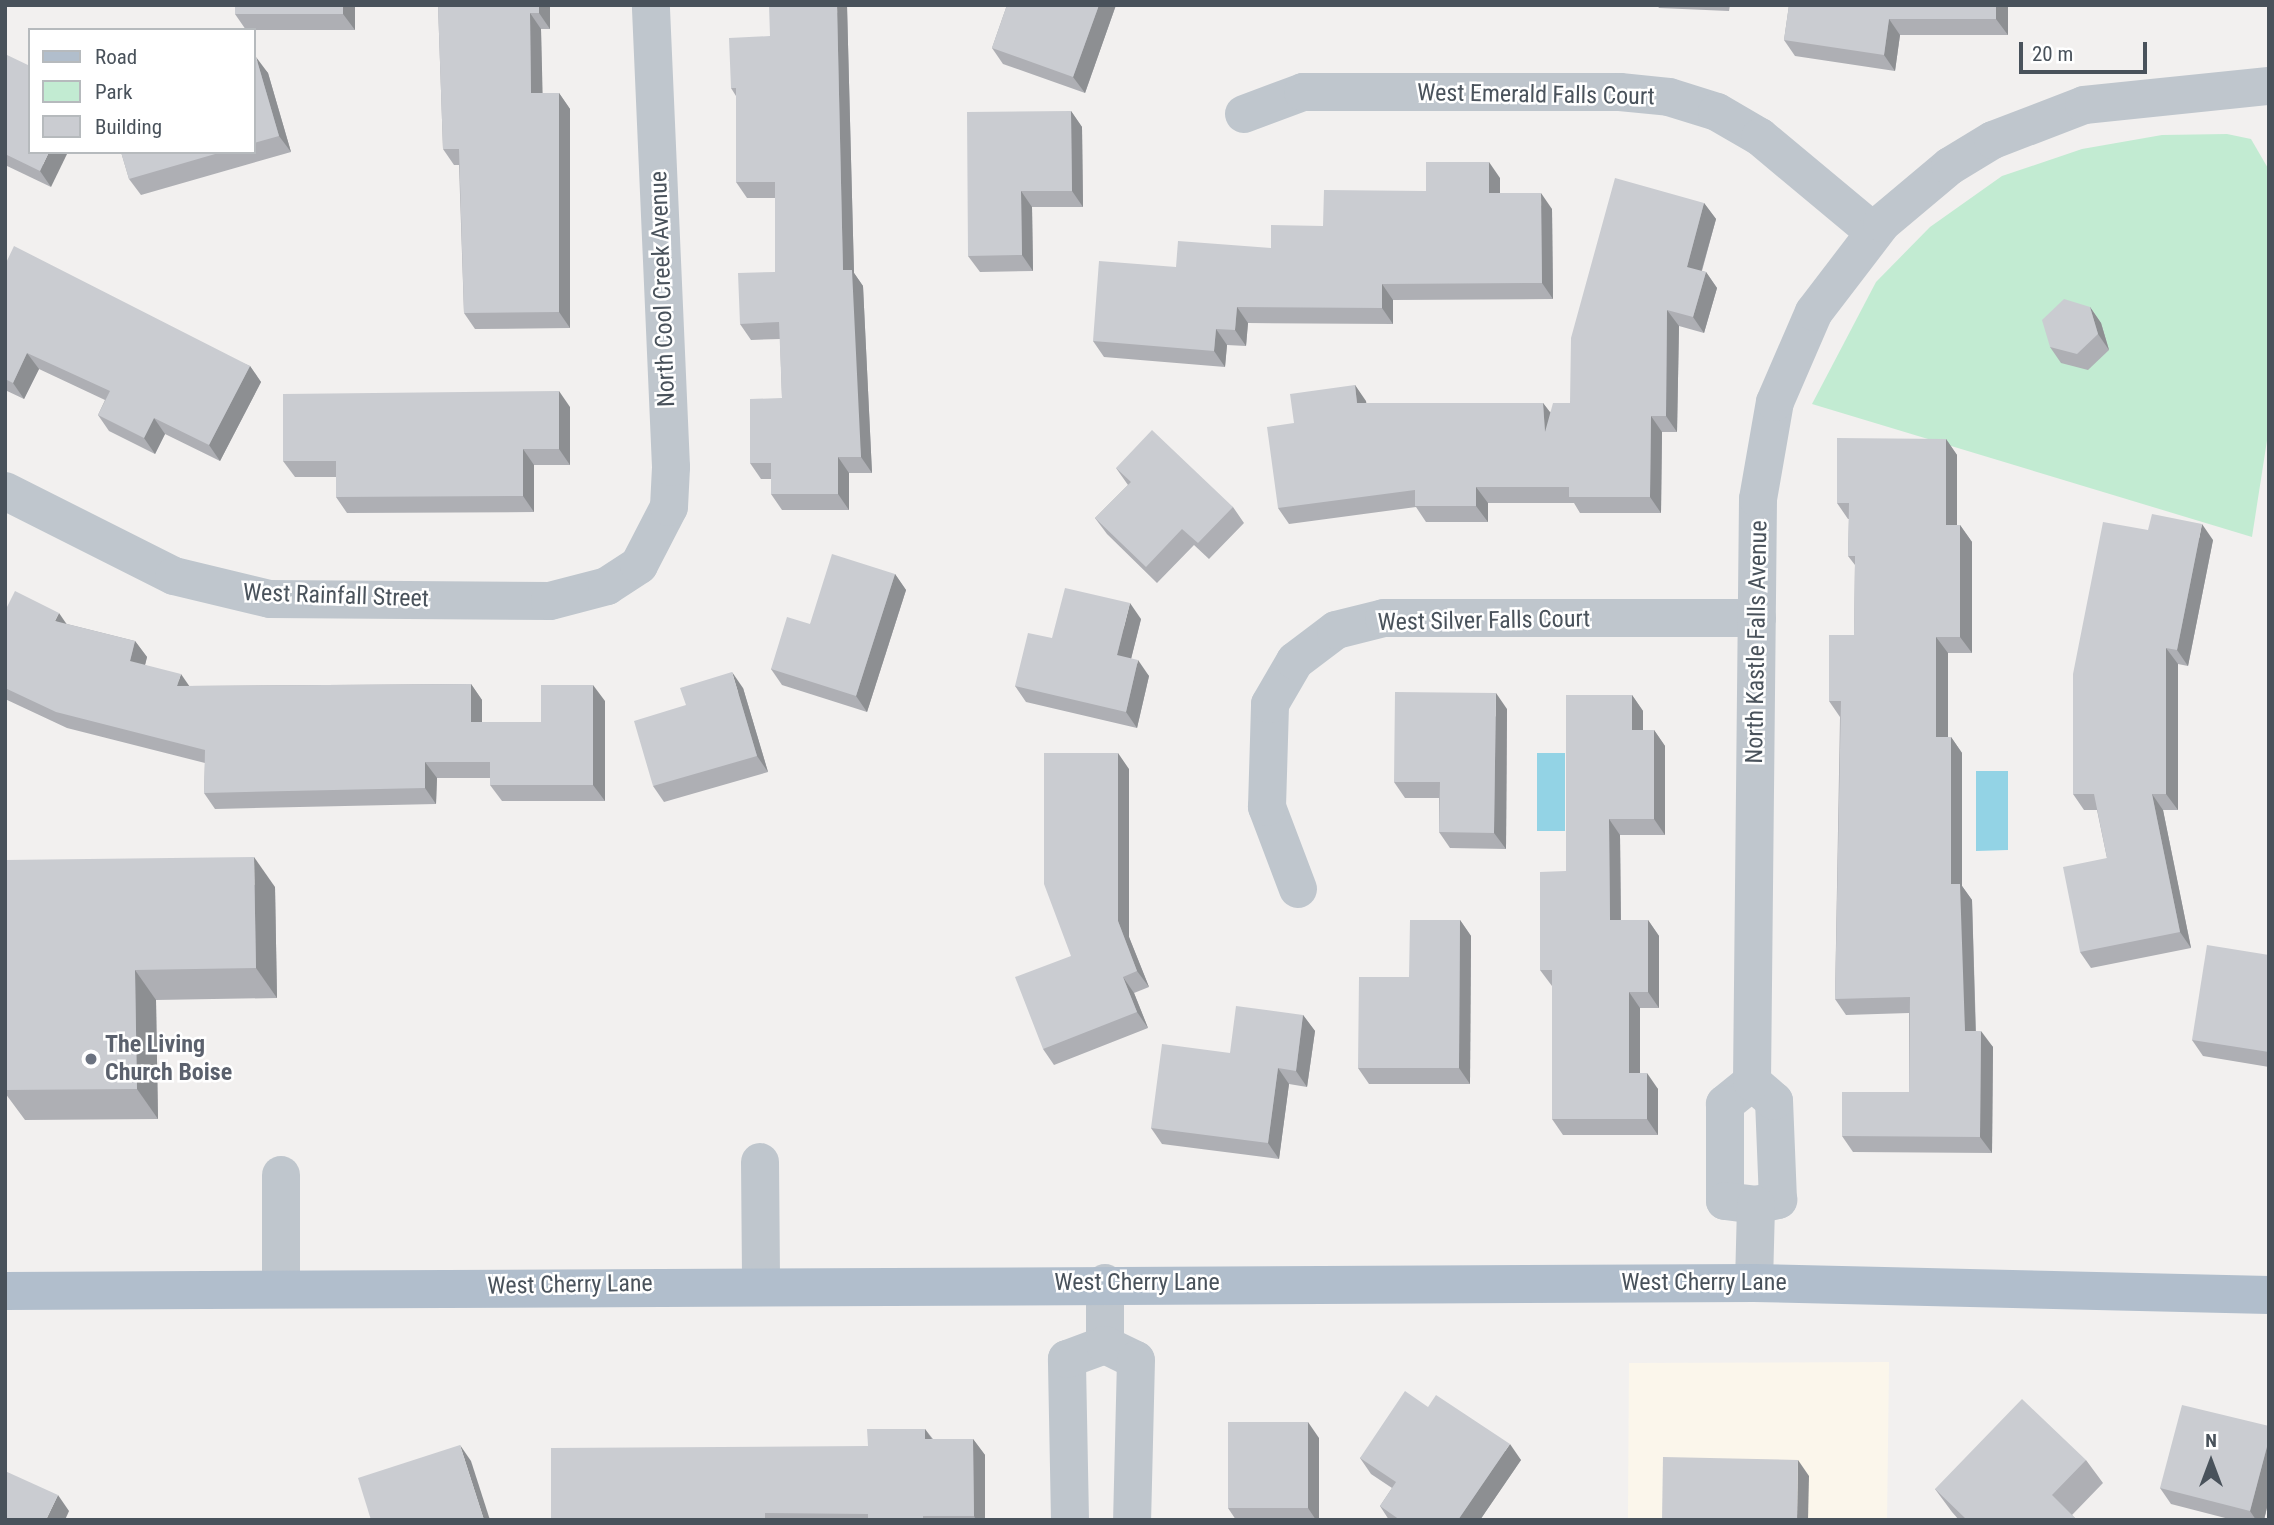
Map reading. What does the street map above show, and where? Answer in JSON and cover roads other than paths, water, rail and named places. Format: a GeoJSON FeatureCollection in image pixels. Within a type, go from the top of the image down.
{"type":"FeatureCollection","features":[{"type":"Feature","properties":{"kind":"main road","name":"West Cherry Lane"},"geometry":{"type":"LineString","coordinates":[[5,1291],[761,1283],[1754,1283],[2269,1294]]}},
{"type":"Feature","properties":{"kind":"street","name":"North Cool Creek Avenue"},"geometry":{"type":"LineString","coordinates":[[639,565],[669,507],[671,467],[651,5]]}},
{"type":"Feature","properties":{"kind":"street","name":"North Kastle Falls Avenue"},"geometry":{"type":"LineString","coordinates":[[1752,1082],[1758,499],[1775,402],[1814,312],[1873,231],[1950,166],[2038,120],[2132,96],[2269,86]]}},
{"type":"Feature","properties":{"kind":"street","name":"West Emerald Falls Court"},"geometry":{"type":"LineString","coordinates":[[1244,114],[1303,92],[1620,92],[1670,97],[1717,112],[1760,137],[1873,231]]}},
{"type":"Feature","properties":{"kind":"street","name":"West Rainfall Street"},"geometry":{"type":"LineString","coordinates":[[5,491],[174,576],[270,599],[550,601],[607,586],[639,565]]}},
{"type":"Feature","properties":{"kind":"street","name":"West Silver Falls Court"},"geometry":{"type":"LineString","coordinates":[[1298,889],[1267,807],[1270,704],[1295,661],[1336,630],[1384,618],[1757,618]]}},
{"type":"Feature","properties":{"kind":"street"},"geometry":{"type":"LineString","coordinates":[[1752,1082],[1774,1101],[1777,1200],[1756,1205],[1725,1201],[1725,1104],[1752,1082]]}},
{"type":"Feature","properties":{"kind":"street"},"geometry":{"type":"LineString","coordinates":[[760,1162],[761,1283]]}},
{"type":"Feature","properties":{"kind":"street"},"geometry":{"type":"LineString","coordinates":[[281,1175],[281,1288]]}},
{"type":"Feature","properties":{"kind":"street"},"geometry":{"type":"LineString","coordinates":[[1754,1283],[1756,1205]]}},
{"type":"Feature","properties":{"kind":"street"},"geometry":{"type":"LineString","coordinates":[[1105,1283],[1105,1345]]}},
{"type":"Feature","properties":{"kind":"street"},"geometry":{"type":"LineString","coordinates":[[1070,1520],[1067,1359],[1105,1345],[1136,1360],[1132,1520]]}},
{"type":"Feature","properties":{"kind":"water"},"geometry":{"type":"Polygon","coordinates":[[[1537,753],[1565,753],[1565,831],[1537,831],[1537,753]]]}},
{"type":"Feature","properties":{"kind":"water"},"geometry":{"type":"Polygon","coordinates":[[[1976,771],[2008,771],[2008,850],[1976,851],[1976,771]]]}},
{"type":"Feature","properties":{"kind":"place","name":"The Living Church Boise"},"geometry":{"type":"Point","coordinates":[91,1059]}}]}
